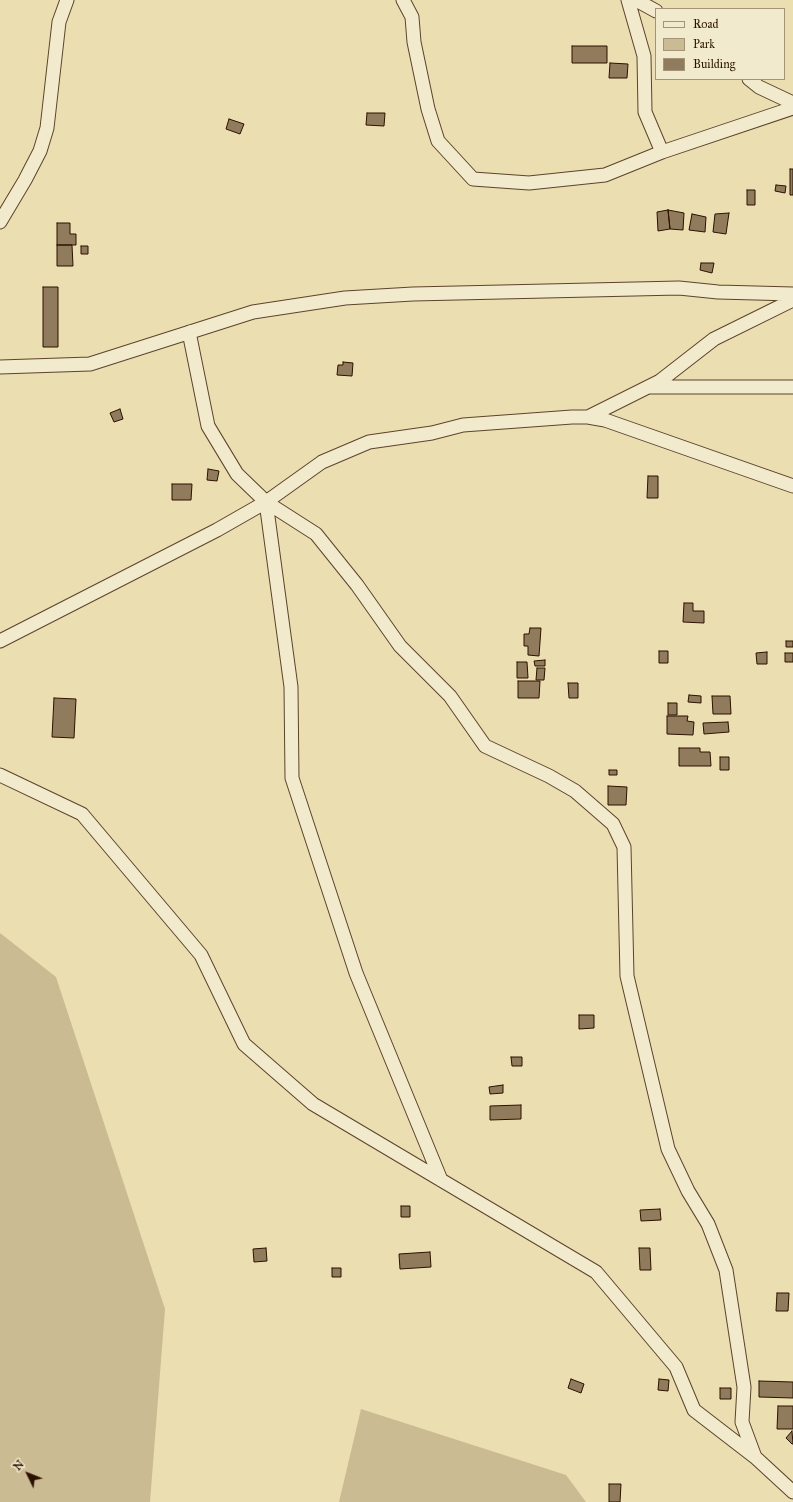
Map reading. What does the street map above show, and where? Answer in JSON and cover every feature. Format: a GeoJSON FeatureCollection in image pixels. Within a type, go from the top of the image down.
{"type":"FeatureCollection","features":[{"type":"Feature","properties":{"kind":"street"},"geometry":{"type":"LineString","coordinates":[[0,222],[40,151],[47,128],[59,22],[67,0]]}},
{"type":"Feature","properties":{"kind":"street"},"geometry":{"type":"LineString","coordinates":[[403,0],[412,18],[414,42],[428,109],[438,141],[473,179],[530,183],[605,175],[662,152],[793,108]]}},
{"type":"Feature","properties":{"kind":"street"},"geometry":{"type":"LineString","coordinates":[[628,0],[644,56],[645,112],[662,152]]}},
{"type":"Feature","properties":{"kind":"street"},"geometry":{"type":"LineString","coordinates":[[636,0],[655,10]]}},
{"type":"Feature","properties":{"kind":"street"},"geometry":{"type":"LineString","coordinates":[[750,80],[759,87],[793,103]]}},
{"type":"Feature","properties":{"kind":"street"},"geometry":{"type":"LineString","coordinates":[[0,366],[90,364],[253,312],[345,298],[413,294],[679,288],[718,292],[793,294]]}},
{"type":"Feature","properties":{"kind":"street"},"geometry":{"type":"LineString","coordinates":[[588,417],[660,381],[714,339],[793,300]]}},
{"type":"Feature","properties":{"kind":"street"},"geometry":{"type":"LineString","coordinates":[[189,332],[208,426],[237,474],[266,502],[316,534],[357,585],[400,646],[450,696],[485,746],[549,776],[575,791],[613,824],[624,847],[627,976],[668,1149],[688,1191],[708,1224],[726,1270],[744,1387],[742,1422],[756,1457]]}},
{"type":"Feature","properties":{"kind":"street"},"geometry":{"type":"LineString","coordinates":[[648,387],[792,385]]}},
{"type":"Feature","properties":{"kind":"street"},"geometry":{"type":"LineString","coordinates":[[0,640],[216,530],[266,502],[322,462],[369,442],[432,434],[463,426],[588,417],[605,420],[793,486]]}},
{"type":"Feature","properties":{"kind":"street"},"geometry":{"type":"LineString","coordinates":[[266,502],[291,688],[292,778],[356,972],[441,1180]]}},
{"type":"Feature","properties":{"kind":"street"},"geometry":{"type":"LineString","coordinates":[[0,775],[82,814],[201,955],[244,1044],[313,1104],[596,1272],[676,1367],[694,1410],[756,1457],[793,1492]]}},
{"type":"Feature","properties":{"kind":"green space"},"geometry":{"type":"Polygon","coordinates":[[[0,933],[56,977],[165,1309],[150,1502],[0,1502],[0,933]]]}},
{"type":"Feature","properties":{"kind":"green space"},"geometry":{"type":"Polygon","coordinates":[[[361,1409],[566,1475],[586,1502],[339,1502],[361,1409]]]}},
{"type":"Feature","properties":{"kind":"building"},"geometry":{"type":"Polygon","coordinates":[[[572,46],[607,46],[607,63],[572,63],[572,46]]]}},
{"type":"Feature","properties":{"kind":"building"},"geometry":{"type":"Polygon","coordinates":[[[610,63],[628,64],[627,78],[609,78],[610,63]]]}},
{"type":"Feature","properties":{"kind":"building"},"geometry":{"type":"Polygon","coordinates":[[[367,113],[385,113],[384,126],[366,125],[367,113]]]}},
{"type":"Feature","properties":{"kind":"building"},"geometry":{"type":"Polygon","coordinates":[[[229,119],[244,124],[240,134],[226,129],[229,119]]]}},
{"type":"Feature","properties":{"kind":"building"},"geometry":{"type":"Polygon","coordinates":[[[790,169],[793,169],[793,195],[790,195],[790,169]]]}},
{"type":"Feature","properties":{"kind":"building"},"geometry":{"type":"Polygon","coordinates":[[[776,185],[786,186],[785,193],[775,191],[776,185]]]}},
{"type":"Feature","properties":{"kind":"building"},"geometry":{"type":"Polygon","coordinates":[[[747,190],[755,190],[755,205],[747,205],[747,190]]]}},
{"type":"Feature","properties":{"kind":"building"},"geometry":{"type":"Polygon","coordinates":[[[668,210],[670,229],[658,231],[657,212],[668,210]]]}},
{"type":"Feature","properties":{"kind":"building"},"geometry":{"type":"Polygon","coordinates":[[[668,210],[684,213],[683,230],[670,229],[668,210]]]}},
{"type":"Feature","properties":{"kind":"building"},"geometry":{"type":"Polygon","coordinates":[[[729,213],[726,234],[713,232],[715,214],[729,213]]]}},
{"type":"Feature","properties":{"kind":"building"},"geometry":{"type":"Polygon","coordinates":[[[692,214],[706,217],[705,232],[689,230],[692,214]]]}},
{"type":"Feature","properties":{"kind":"building"},"geometry":{"type":"Polygon","coordinates":[[[57,223],[70,223],[70,234],[76,234],[76,245],[57,245],[57,223]]]}},
{"type":"Feature","properties":{"kind":"building"},"geometry":{"type":"Polygon","coordinates":[[[57,245],[72,245],[73,266],[57,266],[57,245]]]}},
{"type":"Feature","properties":{"kind":"building"},"geometry":{"type":"Polygon","coordinates":[[[81,246],[88,246],[88,254],[81,254],[81,246]]]}},
{"type":"Feature","properties":{"kind":"building"},"geometry":{"type":"Polygon","coordinates":[[[701,263],[714,263],[712,273],[700,270],[701,263]]]}},
{"type":"Feature","properties":{"kind":"building"},"geometry":{"type":"Polygon","coordinates":[[[43,287],[58,287],[58,347],[43,347],[43,287]]]}},
{"type":"Feature","properties":{"kind":"building"},"geometry":{"type":"Polygon","coordinates":[[[343,362],[353,363],[352,376],[337,375],[338,365],[343,365],[343,362]]]}},
{"type":"Feature","properties":{"kind":"building"},"geometry":{"type":"Polygon","coordinates":[[[120,409],[123,419],[114,422],[110,413],[120,409]]]}},
{"type":"Feature","properties":{"kind":"building"},"geometry":{"type":"Polygon","coordinates":[[[208,469],[219,471],[217,481],[207,480],[208,469]]]}},
{"type":"Feature","properties":{"kind":"building"},"geometry":{"type":"Polygon","coordinates":[[[648,476],[658,476],[658,498],[647,498],[648,476]]]}},
{"type":"Feature","properties":{"kind":"building"},"geometry":{"type":"Polygon","coordinates":[[[172,484],[192,484],[191,500],[172,500],[172,484]]]}},
{"type":"Feature","properties":{"kind":"building"},"geometry":{"type":"Polygon","coordinates":[[[684,603],[693,603],[693,611],[704,611],[704,623],[683,622],[684,603]]]}},
{"type":"Feature","properties":{"kind":"building"},"geometry":{"type":"Polygon","coordinates":[[[530,628],[541,628],[539,656],[528,655],[528,646],[524,646],[524,634],[529,634],[530,628]]]}},
{"type":"Feature","properties":{"kind":"building"},"geometry":{"type":"Polygon","coordinates":[[[786,641],[793,641],[793,647],[786,647],[786,641]]]}},
{"type":"Feature","properties":{"kind":"building"},"geometry":{"type":"Polygon","coordinates":[[[659,651],[668,651],[668,663],[659,663],[659,651]]]}},
{"type":"Feature","properties":{"kind":"building"},"geometry":{"type":"Polygon","coordinates":[[[767,652],[767,664],[757,664],[756,653],[767,652]]]}},
{"type":"Feature","properties":{"kind":"building"},"geometry":{"type":"Polygon","coordinates":[[[785,653],[793,653],[793,662],[785,662],[785,653]]]}},
{"type":"Feature","properties":{"kind":"building"},"geometry":{"type":"Polygon","coordinates":[[[545,660],[545,666],[535,666],[534,661],[545,660]]]}},
{"type":"Feature","properties":{"kind":"building"},"geometry":{"type":"Polygon","coordinates":[[[517,662],[527,662],[528,678],[517,678],[517,662]]]}},
{"type":"Feature","properties":{"kind":"building"},"geometry":{"type":"Polygon","coordinates":[[[537,668],[545,668],[544,680],[536,680],[537,668]]]}},
{"type":"Feature","properties":{"kind":"building"},"geometry":{"type":"Polygon","coordinates":[[[518,681],[540,681],[539,698],[518,698],[518,681]]]}},
{"type":"Feature","properties":{"kind":"building"},"geometry":{"type":"Polygon","coordinates":[[[568,683],[578,683],[578,698],[569,698],[568,683]]]}},
{"type":"Feature","properties":{"kind":"building"},"geometry":{"type":"Polygon","coordinates":[[[689,695],[701,696],[701,703],[688,702],[689,695]]]}},
{"type":"Feature","properties":{"kind":"building"},"geometry":{"type":"Polygon","coordinates":[[[712,696],[730,696],[731,714],[713,714],[712,696]]]}},
{"type":"Feature","properties":{"kind":"building"},"geometry":{"type":"Polygon","coordinates":[[[54,698],[76,699],[74,738],[52,737],[54,698]]]}},
{"type":"Feature","properties":{"kind":"building"},"geometry":{"type":"Polygon","coordinates":[[[668,703],[677,703],[677,715],[668,715],[668,703]]]}},
{"type":"Feature","properties":{"kind":"building"},"geometry":{"type":"Polygon","coordinates":[[[667,716],[688,716],[687,721],[694,722],[693,735],[667,734],[667,716]]]}},
{"type":"Feature","properties":{"kind":"building"},"geometry":{"type":"Polygon","coordinates":[[[728,722],[729,732],[704,734],[703,723],[728,722]]]}},
{"type":"Feature","properties":{"kind":"building"},"geometry":{"type":"Polygon","coordinates":[[[679,748],[700,748],[700,752],[710,752],[711,766],[679,766],[679,748]]]}},
{"type":"Feature","properties":{"kind":"building"},"geometry":{"type":"Polygon","coordinates":[[[720,757],[729,757],[729,770],[720,770],[720,757]]]}},
{"type":"Feature","properties":{"kind":"building"},"geometry":{"type":"Polygon","coordinates":[[[609,770],[617,770],[617,775],[609,775],[609,770]]]}},
{"type":"Feature","properties":{"kind":"building"},"geometry":{"type":"Polygon","coordinates":[[[608,786],[627,787],[626,805],[608,805],[608,786]]]}},
{"type":"Feature","properties":{"kind":"building"},"geometry":{"type":"Polygon","coordinates":[[[579,1015],[594,1015],[594,1028],[579,1029],[579,1015]]]}},
{"type":"Feature","properties":{"kind":"building"},"geometry":{"type":"Polygon","coordinates":[[[511,1057],[522,1057],[522,1066],[512,1066],[511,1057]]]}},
{"type":"Feature","properties":{"kind":"building"},"geometry":{"type":"Polygon","coordinates":[[[503,1085],[503,1093],[490,1094],[489,1087],[503,1085]]]}},
{"type":"Feature","properties":{"kind":"building"},"geometry":{"type":"Polygon","coordinates":[[[521,1105],[521,1119],[490,1120],[490,1106],[521,1105]]]}},
{"type":"Feature","properties":{"kind":"building"},"geometry":{"type":"Polygon","coordinates":[[[401,1206],[410,1206],[410,1217],[401,1217],[401,1206]]]}},
{"type":"Feature","properties":{"kind":"building"},"geometry":{"type":"Polygon","coordinates":[[[660,1209],[661,1220],[641,1221],[640,1210],[660,1209]]]}},
{"type":"Feature","properties":{"kind":"building"},"geometry":{"type":"Polygon","coordinates":[[[266,1248],[267,1261],[254,1262],[253,1249],[266,1248]]]}},
{"type":"Feature","properties":{"kind":"building"},"geometry":{"type":"Polygon","coordinates":[[[639,1248],[650,1248],[651,1270],[640,1270],[639,1248]]]}},
{"type":"Feature","properties":{"kind":"building"},"geometry":{"type":"Polygon","coordinates":[[[430,1252],[431,1267],[400,1269],[399,1254],[430,1252]]]}},
{"type":"Feature","properties":{"kind":"building"},"geometry":{"type":"Polygon","coordinates":[[[332,1268],[341,1268],[341,1277],[332,1277],[332,1268]]]}},
{"type":"Feature","properties":{"kind":"building"},"geometry":{"type":"Polygon","coordinates":[[[777,1293],[789,1293],[788,1311],[776,1311],[777,1293]]]}},
{"type":"Feature","properties":{"kind":"building"},"geometry":{"type":"Polygon","coordinates":[[[571,1379],[584,1384],[581,1393],[568,1388],[571,1379]]]}},
{"type":"Feature","properties":{"kind":"building"},"geometry":{"type":"Polygon","coordinates":[[[659,1379],[669,1380],[668,1391],[658,1390],[659,1379]]]}},
{"type":"Feature","properties":{"kind":"building"},"geometry":{"type":"Polygon","coordinates":[[[759,1381],[793,1382],[793,1398],[759,1397],[759,1381]]]}},
{"type":"Feature","properties":{"kind":"building"},"geometry":{"type":"Polygon","coordinates":[[[720,1388],[731,1388],[731,1399],[720,1399],[720,1388]]]}},
{"type":"Feature","properties":{"kind":"building"},"geometry":{"type":"Polygon","coordinates":[[[778,1406],[793,1406],[793,1429],[777,1429],[778,1406]]]}},
{"type":"Feature","properties":{"kind":"building"},"geometry":{"type":"Polygon","coordinates":[[[792,1431],[793,1444],[786,1438],[792,1431]]]}},
{"type":"Feature","properties":{"kind":"building"},"geometry":{"type":"Polygon","coordinates":[[[609,1484],[621,1484],[620,1502],[609,1502],[609,1484]]]}}]}
